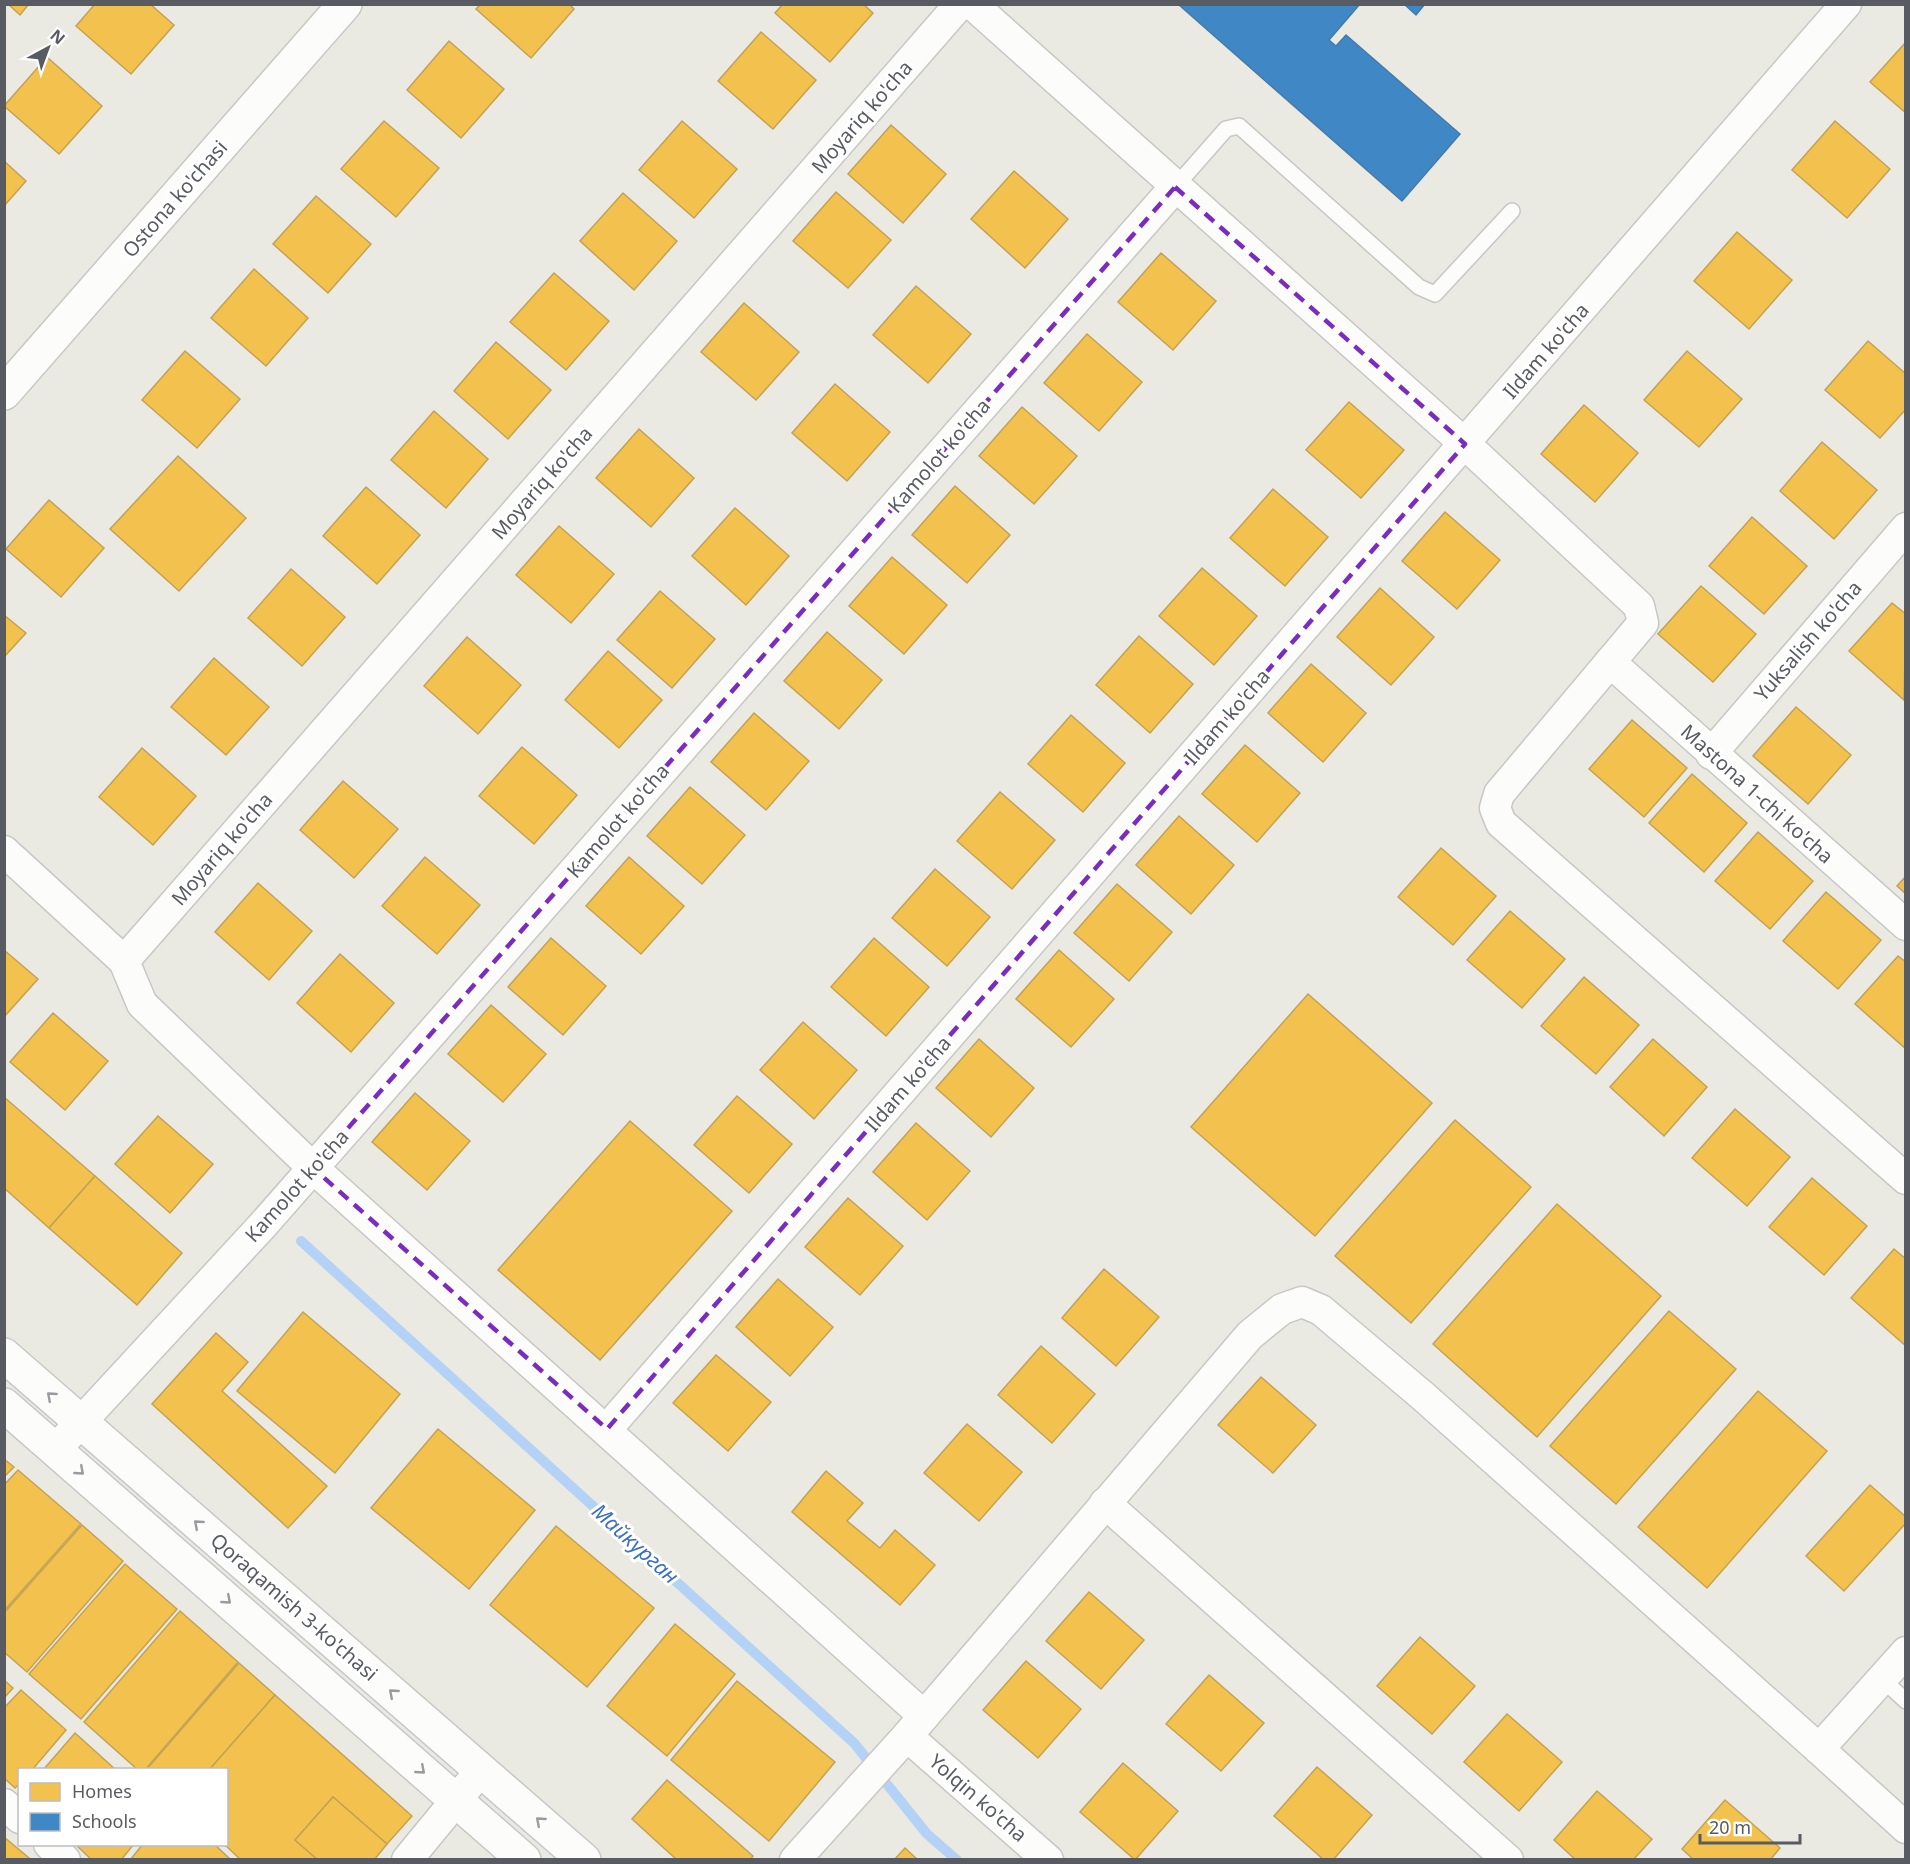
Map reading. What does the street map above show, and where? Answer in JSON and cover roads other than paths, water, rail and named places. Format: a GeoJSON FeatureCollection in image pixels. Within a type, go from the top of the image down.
{"type":"FeatureCollection","features":[{"type":"Feature","properties":{"kind":"main road","name":"Ostona ko'chasi"},"geometry":{"type":"LineString","coordinates":[[4,393],[345,4]]}},
{"type":"Feature","properties":{"kind":"main road","name":"Qoraqamish 3-ko'chasi"},"geometry":{"type":"LineString","coordinates":[[4,1355],[585,1860]]}},
{"type":"Feature","properties":{"kind":"main road","name":"Qoraqamish 3-ko'chasi"},"geometry":{"type":"LineString","coordinates":[[4,1405],[524,1860]]}},
{"type":"Feature","properties":{"kind":"street","name":"Moyariq ko'cha"},"geometry":{"type":"LineString","coordinates":[[124,961],[960,4]]}},
{"type":"Feature","properties":{"kind":"street"},"geometry":{"type":"LineString","coordinates":[[972,4],[1465,444],[1639,606],[1643,623],[1499,794],[1495,808],[1501,823],[1905,1179]]}},
{"type":"Feature","properties":{"kind":"street","name":"Ildam ko'cha"},"geometry":{"type":"LineString","coordinates":[[607,1429],[1845,4]]}},
{"type":"Feature","properties":{"kind":"street","name":"Kamolot ko'cha"},"geometry":{"type":"LineString","coordinates":[[56,1449],[262,1226],[1175,187]]}},
{"type":"Feature","properties":{"kind":"street","name":"Yuksalish ko'cha"},"geometry":{"type":"LineString","coordinates":[[1711,754],[1905,528]]}},
{"type":"Feature","properties":{"kind":"street","name":"Mastona 1-chi ko'cha"},"geometry":{"type":"LineString","coordinates":[[1610,662],[1905,925]]}},
{"type":"Feature","properties":{"kind":"street"},"geometry":{"type":"LineString","coordinates":[[4,851],[124,961]]}},
{"type":"Feature","properties":{"kind":"street","name":"Yolqin ko'cha"},"geometry":{"type":"LineString","coordinates":[[124,961],[141,1004],[306,1176],[607,1429],[915,1726],[1048,1860]]}},
{"type":"Feature","properties":{"kind":"street"},"geometry":{"type":"LineString","coordinates":[[795,1860],[915,1726],[1250,1335],[1282,1309],[1302,1302],[1321,1310],[1424,1397],[1905,1828]]}},
{"type":"Feature","properties":{"kind":"street"},"geometry":{"type":"LineString","coordinates":[[1105,1503],[1508,1860]]}},
{"type":"Feature","properties":{"kind":"street"},"geometry":{"type":"LineString","coordinates":[[1819,1749],[1905,1652]]}},
{"type":"Feature","properties":{"kind":"street"},"geometry":{"type":"LineString","coordinates":[[407,1860],[481,1770]]}},
{"type":"Feature","properties":{"kind":"street"},"geometry":{"type":"LineString","coordinates":[[4,1804],[18,1816]]}},
{"type":"Feature","properties":{"kind":"street"},"geometry":{"type":"LineString","coordinates":[[50,1846],[65,1860]]}},
{"type":"Feature","properties":{"kind":"lane"},"geometry":{"type":"LineString","coordinates":[[1175,187],[1226,129],[1239,126],[1419,287],[1435,294],[1512,211]]}},
{"type":"Feature","properties":{"kind":"lane"},"geometry":{"type":"LineString","coordinates":[[1882,1679],[1905,1701]]}},
{"type":"Feature","properties":{"kind":"waterway","name":"Майкурган"},"geometry":{"type":"LineString","coordinates":[[301,1241],[854,1743],[927,1834],[957,1860]]}}]}
